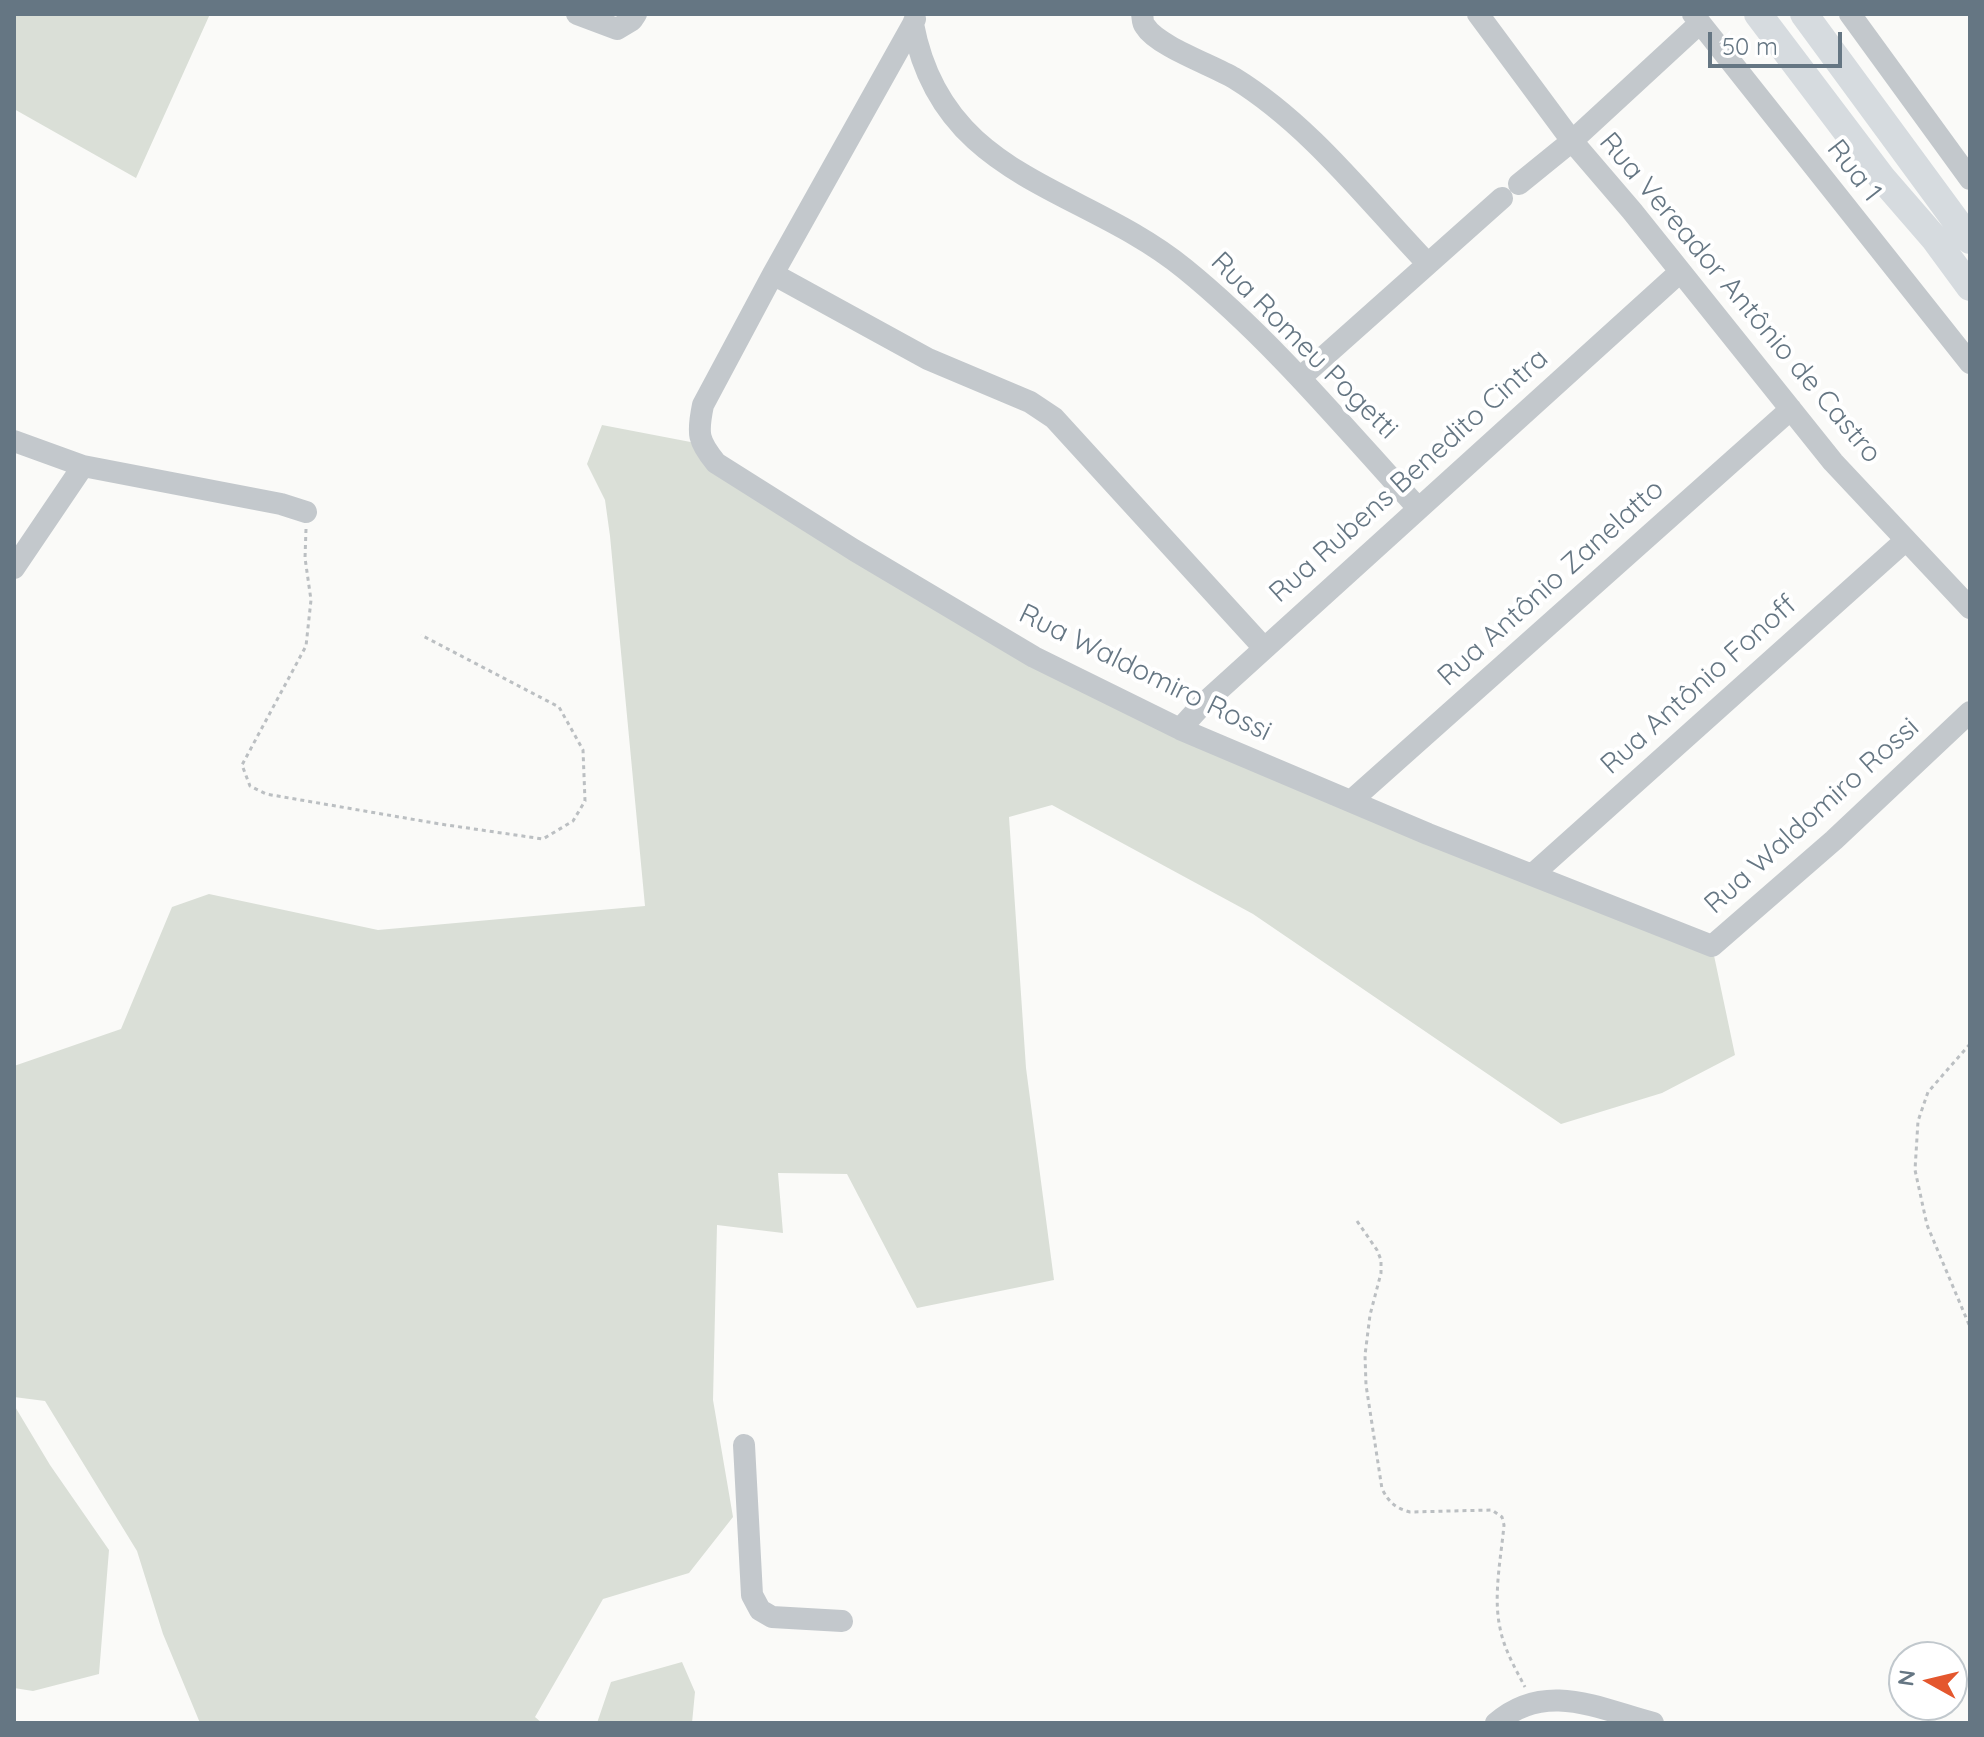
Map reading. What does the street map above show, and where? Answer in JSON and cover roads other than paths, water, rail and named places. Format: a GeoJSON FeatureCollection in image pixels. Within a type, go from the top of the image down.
{"type":"FeatureCollection","features":[{"type":"Feature","properties":{"kind":"main road"},"geometry":{"type":"LineString","coordinates":[[1758,14],[1882,178],[1934,238],[1970,287]]}},
{"type":"Feature","properties":{"kind":"main road"},"geometry":{"type":"LineString","coordinates":[[1804,14],[1970,240]]}},
{"type":"Feature","properties":{"kind":"street"},"geometry":{"type":"LineString","coordinates":[[577,14],[617,29],[636,14]]}},
{"type":"Feature","properties":{"kind":"street"},"geometry":{"type":"LineString","coordinates":[[1142,14],[1144,26],[1162,41],[1234,78],[1290,121],[1331,158],[1427,263]]}},
{"type":"Feature","properties":{"kind":"street","name":"Rua Vereador Antônio de Castro"},"geometry":{"type":"LineString","coordinates":[[1478,14],[1572,141],[1833,462],[1970,608]]}},
{"type":"Feature","properties":{"kind":"street"},"geometry":{"type":"LineString","coordinates":[[1850,14],[1962,162],[1970,179]]}},
{"type":"Feature","properties":{"kind":"street"},"geometry":{"type":"LineString","coordinates":[[1300,378],[1427,263],[1572,141],[1696,18]]}},
{"type":"Feature","properties":{"kind":"street","name":"Rua 1"},"geometry":{"type":"LineString","coordinates":[[1696,18],[1970,363]]}},
{"type":"Feature","properties":{"kind":"street","name":"Rua Waldomiro Rossi"},"geometry":{"type":"LineString","coordinates":[[915,19],[703,405],[699,426],[701,444],[716,463],[1034,657],[1180,729],[1712,946],[1834,840],[1970,712]]}},
{"type":"Feature","properties":{"kind":"street","name":"Rua Romeu Pogetti"},"geometry":{"type":"LineString","coordinates":[[915,19],[919,54],[948,109],[975,141],[1005,165],[1045,189],[1138,235],[1185,268],[1300,378],[1418,508]]}},
{"type":"Feature","properties":{"kind":"street","name":"Rua Rubens Benedito Cintra"},"geometry":{"type":"LineString","coordinates":[[1180,729],[1264,648],[1680,272]]}},
{"type":"Feature","properties":{"kind":"street"},"geometry":{"type":"LineString","coordinates":[[773,274],[928,359],[1030,402],[1054,418],[1264,648]]}},
{"type":"Feature","properties":{"kind":"street","name":"Rua Antônio Zanelatto"},"geometry":{"type":"LineString","coordinates":[[1351,801],[1791,409]]}},
{"type":"Feature","properties":{"kind":"street"},"geometry":{"type":"LineString","coordinates":[[14,441],[83,466],[281,504],[306,512]]}},
{"type":"Feature","properties":{"kind":"street"},"geometry":{"type":"LineString","coordinates":[[14,568],[83,466]]}},
{"type":"Feature","properties":{"kind":"street","name":"Rua Antônio Fonoff"},"geometry":{"type":"LineString","coordinates":[[1532,875],[1906,540]]}},
{"type":"Feature","properties":{"kind":"street"},"geometry":{"type":"LineString","coordinates":[[744,1445],[752,1595],[760,1610],[772,1617],[842,1621]]}},
{"type":"Feature","properties":{"kind":"street"},"geometry":{"type":"LineString","coordinates":[[1496,1723],[1533,1701],[1609,1708],[1653,1723]]}}]}
